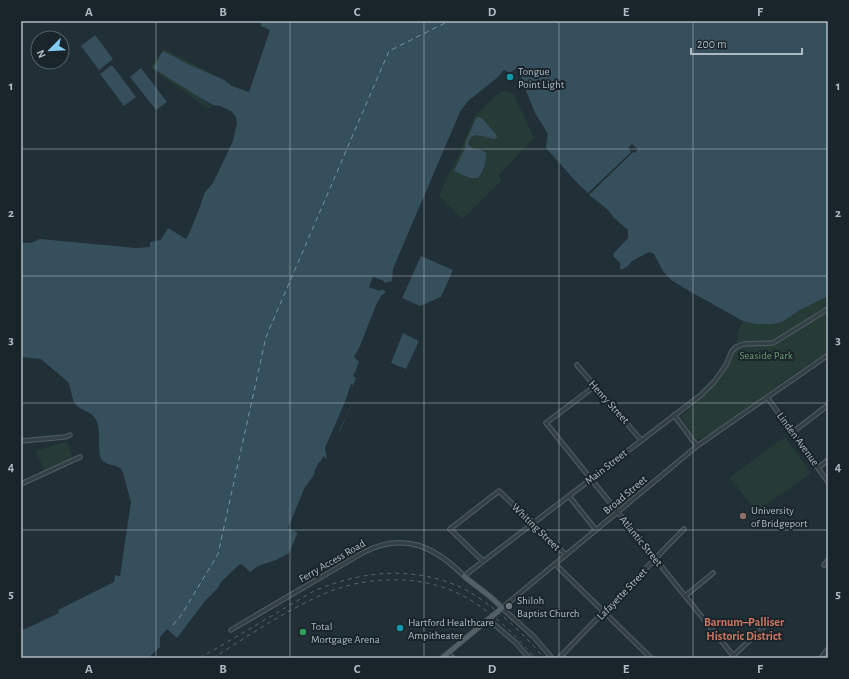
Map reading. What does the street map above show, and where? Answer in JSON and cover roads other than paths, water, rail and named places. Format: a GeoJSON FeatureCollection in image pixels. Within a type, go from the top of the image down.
{"type":"FeatureCollection","features":[{"type":"Feature","properties":{"kind":"main road","name":"Ferry Access Road"},"geometry":{"type":"LineString","coordinates":[[464,576],[475,586],[493,597],[502,608]]}},
{"type":"Feature","properties":{"kind":"main road","name":"Broad Street"},"geometry":{"type":"LineString","coordinates":[[442,658],[502,608]]}},
{"type":"Feature","properties":{"kind":"street","name":"Main Street"},"geometry":{"type":"LineString","coordinates":[[464,576],[710,386],[723,370],[732,351],[736,347],[744,344],[773,343],[828,309]]}},
{"type":"Feature","properties":{"kind":"street","name":"Broad Street"},"geometry":{"type":"LineString","coordinates":[[502,608],[697,446],[828,355]]}},
{"type":"Feature","properties":{"kind":"street","name":"Henry Street"},"geometry":{"type":"LineString","coordinates":[[577,365],[641,440]]}},
{"type":"Feature","properties":{"kind":"street","name":"Atlantic Street"},"geometry":{"type":"LineString","coordinates":[[595,386],[546,423],[733,657]]}},
{"type":"Feature","properties":{"kind":"street","name":"Linden Avenue"},"geometry":{"type":"LineString","coordinates":[[767,396],[828,482]]}},
{"type":"Feature","properties":{"kind":"street"},"geometry":{"type":"LineString","coordinates":[[793,432],[828,405]]}},
{"type":"Feature","properties":{"kind":"street"},"geometry":{"type":"LineString","coordinates":[[674,415],[697,446]]}},
{"type":"Feature","properties":{"kind":"street"},"geometry":{"type":"LineString","coordinates":[[21,442],[65,437],[70,435]]}},
{"type":"Feature","properties":{"kind":"street"},"geometry":{"type":"LineString","coordinates":[[21,484],[80,458]]}},
{"type":"Feature","properties":{"kind":"street"},"geometry":{"type":"LineString","coordinates":[[818,468],[828,460]]}},
{"type":"Feature","properties":{"kind":"street","name":"Whiting Street"},"geometry":{"type":"LineString","coordinates":[[483,561],[450,528],[499,491],[566,555]]}},
{"type":"Feature","properties":{"kind":"street"},"geometry":{"type":"LineString","coordinates":[[569,496],[596,530]]}},
{"type":"Feature","properties":{"kind":"street","name":"Lafayette Street"},"geometry":{"type":"LineString","coordinates":[[559,658],[684,529]]}},
{"type":"Feature","properties":{"kind":"street","name":"Ferry Access Road"},"geometry":{"type":"LineString","coordinates":[[231,630],[364,552],[384,544],[403,543],[422,546],[442,557],[464,576]]}},
{"type":"Feature","properties":{"kind":"street"},"geometry":{"type":"LineString","coordinates":[[824,565],[828,560]]}},
{"type":"Feature","properties":{"kind":"street"},"geometry":{"type":"LineString","coordinates":[[555,564],[651,658]]}},
{"type":"Feature","properties":{"kind":"street"},"geometry":{"type":"LineString","coordinates":[[685,596],[713,573]]}},
{"type":"Feature","properties":{"kind":"street"},"geometry":{"type":"LineString","coordinates":[[502,608],[532,636],[552,658]]}},
{"type":"Feature","properties":{"kind":"street"},"geometry":{"type":"LineString","coordinates":[[488,619],[516,643],[529,658]]}},
{"type":"Feature","properties":{"kind":"street"},"geometry":{"type":"LineString","coordinates":[[733,657],[767,624]]}},
{"type":"Feature","properties":{"kind":"street"},"geometry":{"type":"LineString","coordinates":[[821,658],[828,649]]}},
{"type":"Feature","properties":{"kind":"street"},"geometry":{"type":"LineString","coordinates":[[448,653],[452,658]]}},
{"type":"Feature","properties":{"kind":"street"},"geometry":{"type":"LineString","coordinates":[[643,658],[647,654]]}},
{"type":"Feature","properties":{"kind":"water"},"geometry":{"type":"Polygon","coordinates":[[[261,21],[828,21],[828,296],[800,310],[782,322],[773,324],[756,324],[743,321],[674,282],[645,258],[639,264],[620,270],[620,267],[608,255],[625,236],[545,147],[516,84],[508,79],[471,110],[394,285],[390,285],[385,288],[389,293],[357,373],[355,372],[353,376],[356,378],[351,391],[357,393],[317,482],[307,494],[296,527],[298,532],[289,553],[276,560],[258,566],[250,572],[244,566],[240,566],[224,583],[225,586],[212,599],[205,601],[177,638],[167,629],[160,637],[160,647],[148,658],[21,658],[21,631],[59,613],[58,610],[114,582],[115,575],[120,576],[131,502],[122,470],[117,466],[106,463],[101,459],[99,450],[99,431],[95,418],[74,403],[68,382],[41,359],[21,357],[21,241],[40,238],[139,244],[161,240],[168,228],[186,239],[201,204],[199,200],[210,183],[234,126],[232,118],[153,68],[162,52],[165,52],[224,80],[232,86],[249,92],[270,30],[261,26],[261,21]]]}},
{"type":"Feature","properties":{"kind":"water"},"geometry":{"type":"Polygon","coordinates":[[[95,35],[113,59],[99,70],[81,46],[95,35]]]}},
{"type":"Feature","properties":{"kind":"water"},"geometry":{"type":"Polygon","coordinates":[[[112,65],[136,97],[124,106],[100,74],[112,65]]]}},
{"type":"Feature","properties":{"kind":"water"},"geometry":{"type":"Polygon","coordinates":[[[141,68],[167,102],[156,110],[130,77],[141,68]]]}},
{"type":"Feature","properties":{"kind":"water"},"geometry":{"type":"Polygon","coordinates":[[[479,117],[483,119],[498,137],[494,139],[478,135],[471,137],[468,145],[486,153],[486,160],[478,178],[470,178],[454,171],[465,148],[466,141],[476,118],[479,117]]]}},
{"type":"Feature","properties":{"kind":"water"},"geometry":{"type":"Polygon","coordinates":[[[421,256],[453,270],[441,297],[420,306],[402,298],[421,256]]]}},
{"type":"Feature","properties":{"kind":"water"},"geometry":{"type":"Polygon","coordinates":[[[403,333],[419,341],[406,369],[391,363],[403,333]]]}},
{"type":"Feature","properties":{"kind":"railway"},"geometry":{"type":"LineString","coordinates":[[200,658],[314,591],[350,579],[368,575],[386,574],[422,576],[440,580],[470,592],[505,618],[544,658]]}},
{"type":"Feature","properties":{"kind":"railway"},"geometry":{"type":"LineString","coordinates":[[213,658],[254,632],[312,599],[340,588],[363,582],[394,580],[428,583],[453,591],[476,603],[508,629],[535,658]]}},
{"type":"Feature","properties":{"kind":"place","name":"Tongue Point Light"},"geometry":{"type":"Point","coordinates":[510,77]}},
{"type":"Feature","properties":{"kind":"place","name":"University of Bridgeport"},"geometry":{"type":"Point","coordinates":[743,516]}},
{"type":"Feature","properties":{"kind":"place","name":"Shiloh Baptist Church"},"geometry":{"type":"Point","coordinates":[509,606]}},
{"type":"Feature","properties":{"kind":"place","name":"Hartford Healthcare Ampitheater"},"geometry":{"type":"Point","coordinates":[400,628]}},
{"type":"Feature","properties":{"kind":"place","name":"Total Mortgage Arena"},"geometry":{"type":"Point","coordinates":[303,632]}},
{"type":"Feature","properties":{"kind":"district","name":"Barnum–Palliser Historic District"},"geometry":{"type":"Point","coordinates":[744,629]}},
{"type":"Feature","properties":{"kind":"park label","name":"Seaside Park"},"geometry":{"type":"Point","coordinates":[766,355]}}]}
